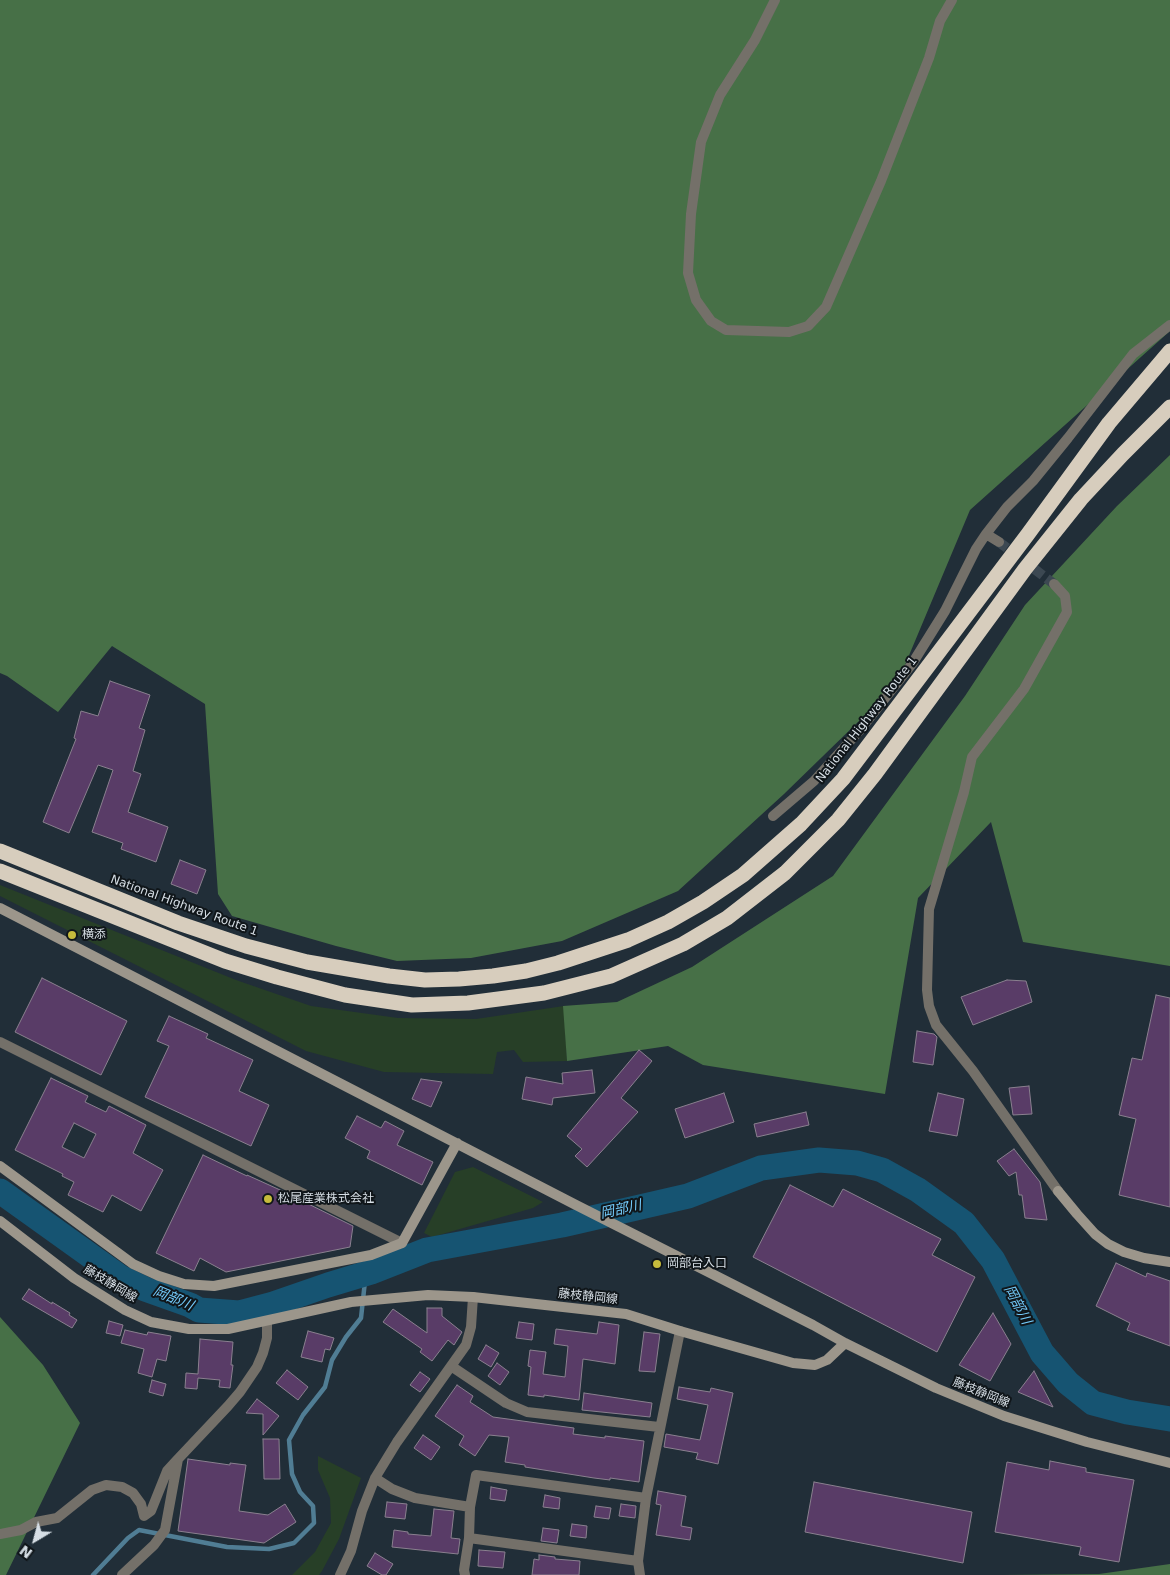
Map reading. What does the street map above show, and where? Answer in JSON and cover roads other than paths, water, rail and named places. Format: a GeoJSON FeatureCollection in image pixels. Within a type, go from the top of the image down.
{"type":"FeatureCollection","features":[{"type":"Feature","properties":{"kind":"highway","name":"National Highway Route 1"},"geometry":{"type":"LineString","coordinates":[[6,854],[178,923],[246,946],[307,962],[389,976],[425,980],[501,975],[558,963],[628,940],[668,922],[703,902],[743,875],[801,824],[837,785],[1022,542],[1109,423],[1170,351]]}},
{"type":"Feature","properties":{"kind":"highway"},"geometry":{"type":"LineString","coordinates":[[3,873],[225,961],[345,996],[412,1005],[468,1003],[544,993],[611,976],[683,944],[727,918],[785,873],[838,820],[898,744],[1024,569],[1081,499],[1170,407]]}},
{"type":"Feature","properties":{"kind":"street"},"geometry":{"type":"LineString","coordinates":[[775,0],[755,40],[720,95],[701,142],[691,214],[688,273],[696,300],[711,321],[726,330],[789,332],[808,326],[826,307],[881,181],[929,58],[940,22],[952,0]]}},
{"type":"Feature","properties":{"kind":"street"},"geometry":{"type":"LineString","coordinates":[[773,816],[814,781],[860,730],[912,664],[945,610],[976,549],[986,534],[1007,507],[1033,480],[1068,438],[1133,354],[1170,325]]}},
{"type":"Feature","properties":{"kind":"street"},"geometry":{"type":"LineString","coordinates":[[986,534],[999,542]]}},
{"type":"Feature","properties":{"kind":"street"},"geometry":{"type":"LineString","coordinates":[[1054,584],[1065,596],[1067,612],[1024,689],[972,757],[964,792],[929,909],[928,1006],[936,1025],[973,1071],[1076,1214],[1095,1234],[1108,1244],[1137,1256],[1170,1262]]}},
{"type":"Feature","properties":{"kind":"street"},"geometry":{"type":"LineString","coordinates":[[0,908],[845,1343]]}},
{"type":"Feature","properties":{"kind":"street"},"geometry":{"type":"LineString","coordinates":[[0,1042],[402,1243]]}},
{"type":"Feature","properties":{"kind":"street"},"geometry":{"type":"LineString","coordinates":[[0,1166],[133,1264],[159,1276],[184,1284],[214,1286],[371,1254],[402,1243],[457,1143]]}},
{"type":"Feature","properties":{"kind":"street","name":"藤枝静岡線"},"geometry":{"type":"LineString","coordinates":[[0,1221],[74,1278],[126,1310],[151,1322],[189,1329],[228,1329],[351,1302],[428,1295],[473,1297],[626,1314],[680,1332],[793,1363],[815,1366],[827,1360],[845,1343],[936,1388],[1004,1416],[1087,1442],[1170,1462]]}},
{"type":"Feature","properties":{"kind":"street"},"geometry":{"type":"LineString","coordinates":[[340,1575],[351,1551],[362,1511],[375,1478],[397,1442],[466,1345],[471,1327],[473,1297]]}},
{"type":"Feature","properties":{"kind":"street"},"geometry":{"type":"LineString","coordinates":[[0,1534],[21,1530],[36,1522],[57,1518],[92,1490],[106,1485],[122,1487],[133,1493],[141,1504],[144,1516],[150,1511],[167,1471],[228,1406],[257,1367],[267,1338],[267,1321]]}},
{"type":"Feature","properties":{"kind":"street"},"geometry":{"type":"LineString","coordinates":[[640,1575],[638,1561],[646,1498],[659,1427],[680,1332]]}},
{"type":"Feature","properties":{"kind":"street"},"geometry":{"type":"LineString","coordinates":[[451,1366],[506,1403],[527,1412],[659,1427]]}},
{"type":"Feature","properties":{"kind":"street"},"geometry":{"type":"LineString","coordinates":[[122,1575],[154,1545],[165,1530],[178,1459]]}},
{"type":"Feature","properties":{"kind":"street"},"geometry":{"type":"LineString","coordinates":[[465,1575],[470,1507],[476,1475],[646,1498]]}},
{"type":"Feature","properties":{"kind":"street"},"geometry":{"type":"LineString","coordinates":[[375,1478],[392,1489],[415,1498],[470,1507]]}},
{"type":"Feature","properties":{"kind":"street"},"geometry":{"type":"LineString","coordinates":[[469,1538],[638,1561]]}},
{"type":"Feature","properties":{"kind":"waterway","name":"岡部川"},"geometry":{"type":"LineString","coordinates":[[0,1191],[120,1277],[199,1310],[239,1313],[371,1272],[427,1250],[562,1225],[688,1196],[761,1168],[819,1160],[857,1163],[882,1170],[918,1190],[964,1223],[993,1260],[1042,1353],[1068,1383],[1093,1403],[1127,1412],[1170,1419]]}},
{"type":"Feature","properties":{"kind":"waterway"},"geometry":{"type":"LineString","coordinates":[[93,1575],[128,1538],[139,1530],[227,1547],[269,1549],[294,1543],[314,1523],[313,1506],[300,1492],[292,1474],[289,1440],[303,1415],[325,1387],[332,1360],[346,1337],[361,1318],[365,1281],[371,1272]]}},
{"type":"Feature","properties":{"kind":"tunnel"},"geometry":{"type":"LineString","coordinates":[[999,542],[1054,584]]}},
{"type":"Feature","properties":{"kind":"place","name":"横添"},"geometry":{"type":"Point","coordinates":[72,935]}},
{"type":"Feature","properties":{"kind":"place","name":"松尾産業株式会社"},"geometry":{"type":"Point","coordinates":[268,1199]}},
{"type":"Feature","properties":{"kind":"place","name":"岡部台入口"},"geometry":{"type":"Point","coordinates":[657,1264]}}]}
